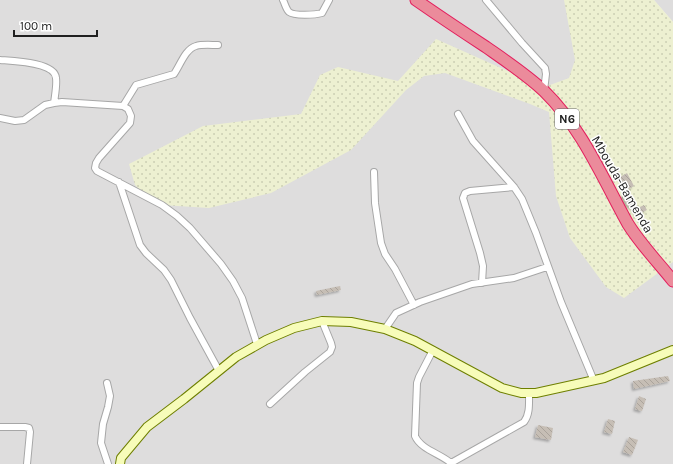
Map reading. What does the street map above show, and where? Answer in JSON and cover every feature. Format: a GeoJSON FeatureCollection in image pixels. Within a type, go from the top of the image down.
{"type":"FeatureCollection","features":[{"type":"Feature","properties":{"kind":"highway","name":"Mbouda-Bamenda"},"geometry":{"type":"LineString","coordinates":[[416,0],[512,65],[544,91],[581,138],[644,248],[668,270],[673,281]]}},
{"type":"Feature","properties":{"kind":"street"},"geometry":{"type":"LineString","coordinates":[[283,0],[290,13],[295,15],[318,14],[322,12],[329,0]]}},
{"type":"Feature","properties":{"kind":"street"},"geometry":{"type":"LineString","coordinates":[[486,0],[545,68],[546,74],[544,91]]}},
{"type":"Feature","properties":{"kind":"street"},"geometry":{"type":"LineString","coordinates":[[123,106],[136,85],[174,74],[189,50],[193,47],[218,45]]}},
{"type":"Feature","properties":{"kind":"street"},"geometry":{"type":"LineString","coordinates":[[0,60],[40,65],[51,69],[55,73],[56,78],[54,103]]}},
{"type":"Feature","properties":{"kind":"street"},"geometry":{"type":"LineString","coordinates":[[0,118],[24,120],[45,106],[62,102],[123,106],[128,109],[131,116],[130,123],[99,158],[95,168],[97,171],[162,205],[190,228],[221,264],[233,281],[242,298],[258,344]]}},
{"type":"Feature","properties":{"kind":"street"},"geometry":{"type":"LineString","coordinates":[[458,114],[473,140],[514,187],[522,199],[561,302],[594,381]]}},
{"type":"Feature","properties":{"kind":"street"},"geometry":{"type":"LineString","coordinates":[[374,172],[375,203],[381,243],[385,254],[395,269],[414,305]]}},
{"type":"Feature","properties":{"kind":"street"},"geometry":{"type":"LineString","coordinates":[[119,182],[140,245],[146,253],[164,270],[219,371]]}},
{"type":"Feature","properties":{"kind":"street"},"geometry":{"type":"LineString","coordinates":[[482,283],[483,266],[463,198],[465,193],[470,191],[514,187]]}},
{"type":"Feature","properties":{"kind":"street"},"geometry":{"type":"LineString","coordinates":[[385,329],[396,313],[414,305],[462,287],[514,278],[547,266]]}},
{"type":"Feature","properties":{"kind":"street"},"geometry":{"type":"LineString","coordinates":[[270,404],[305,372],[330,352],[332,347],[331,343],[322,321]]}},
{"type":"Feature","properties":{"kind":"street"},"geometry":{"type":"LineString","coordinates":[[120,464],[121,458],[147,427],[236,357],[258,344],[294,328],[322,321],[351,322],[385,329],[433,350],[502,388],[521,393],[569,387],[594,381],[673,350]]}},
{"type":"Feature","properties":{"kind":"street"},"geometry":{"type":"LineString","coordinates":[[433,350],[417,383],[415,436],[417,441],[422,445],[452,463],[524,422],[529,413],[529,393]]}},
{"type":"Feature","properties":{"kind":"street"},"geometry":{"type":"LineString","coordinates":[[107,383],[110,396],[103,424],[101,443],[108,464]]}},
{"type":"Feature","properties":{"kind":"street"},"geometry":{"type":"LineString","coordinates":[[0,428],[29,428],[30,432],[27,464]]}},
{"type":"Feature","properties":{"kind":"shaded area"},"geometry":{"type":"Polygon","coordinates":[[[0,0],[651,0],[673,33],[673,464],[0,464],[0,0]]]}},
{"type":"Feature","properties":{"kind":"shaded area"},"geometry":{"type":"Polygon","coordinates":[[[654,0],[673,0],[673,22],[654,0]]]}},
{"type":"Feature","properties":{"kind":"green space"},"geometry":{"type":"Polygon","coordinates":[[[564,0],[654,0],[673,22],[673,262],[624,298],[606,287],[570,238],[556,196],[549,112],[445,73],[424,76],[406,90],[351,150],[271,193],[209,208],[162,205],[145,195],[135,185],[129,164],[203,126],[301,114],[320,75],[338,67],[398,81],[436,39],[530,81],[550,85],[569,78],[575,60],[564,0]]]}},
{"type":"Feature","properties":{"kind":"building"},"geometry":{"type":"Polygon","coordinates":[[[627,173],[634,186],[627,190],[620,177],[627,173]]]}},
{"type":"Feature","properties":{"kind":"building"},"geometry":{"type":"Polygon","coordinates":[[[626,194],[631,197],[638,208],[644,205],[647,210],[637,215],[633,208],[627,205],[622,195],[626,194]]]}},
{"type":"Feature","properties":{"kind":"building"},"geometry":{"type":"Polygon","coordinates":[[[340,286],[341,290],[317,295],[316,291],[340,286]]]}},
{"type":"Feature","properties":{"kind":"building"},"geometry":{"type":"Polygon","coordinates":[[[668,376],[670,381],[634,389],[633,381],[668,376]]]}},
{"type":"Feature","properties":{"kind":"building"},"geometry":{"type":"Polygon","coordinates":[[[639,396],[646,399],[642,411],[635,409],[639,396]]]}},
{"type":"Feature","properties":{"kind":"building"},"geometry":{"type":"Polygon","coordinates":[[[608,419],[615,421],[612,434],[604,432],[608,419]]]}},
{"type":"Feature","properties":{"kind":"building"},"geometry":{"type":"Polygon","coordinates":[[[538,425],[553,428],[551,440],[535,437],[538,425]]]}},
{"type":"Feature","properties":{"kind":"building"},"geometry":{"type":"Polygon","coordinates":[[[629,437],[638,440],[632,455],[623,452],[629,437]]]}}]}
